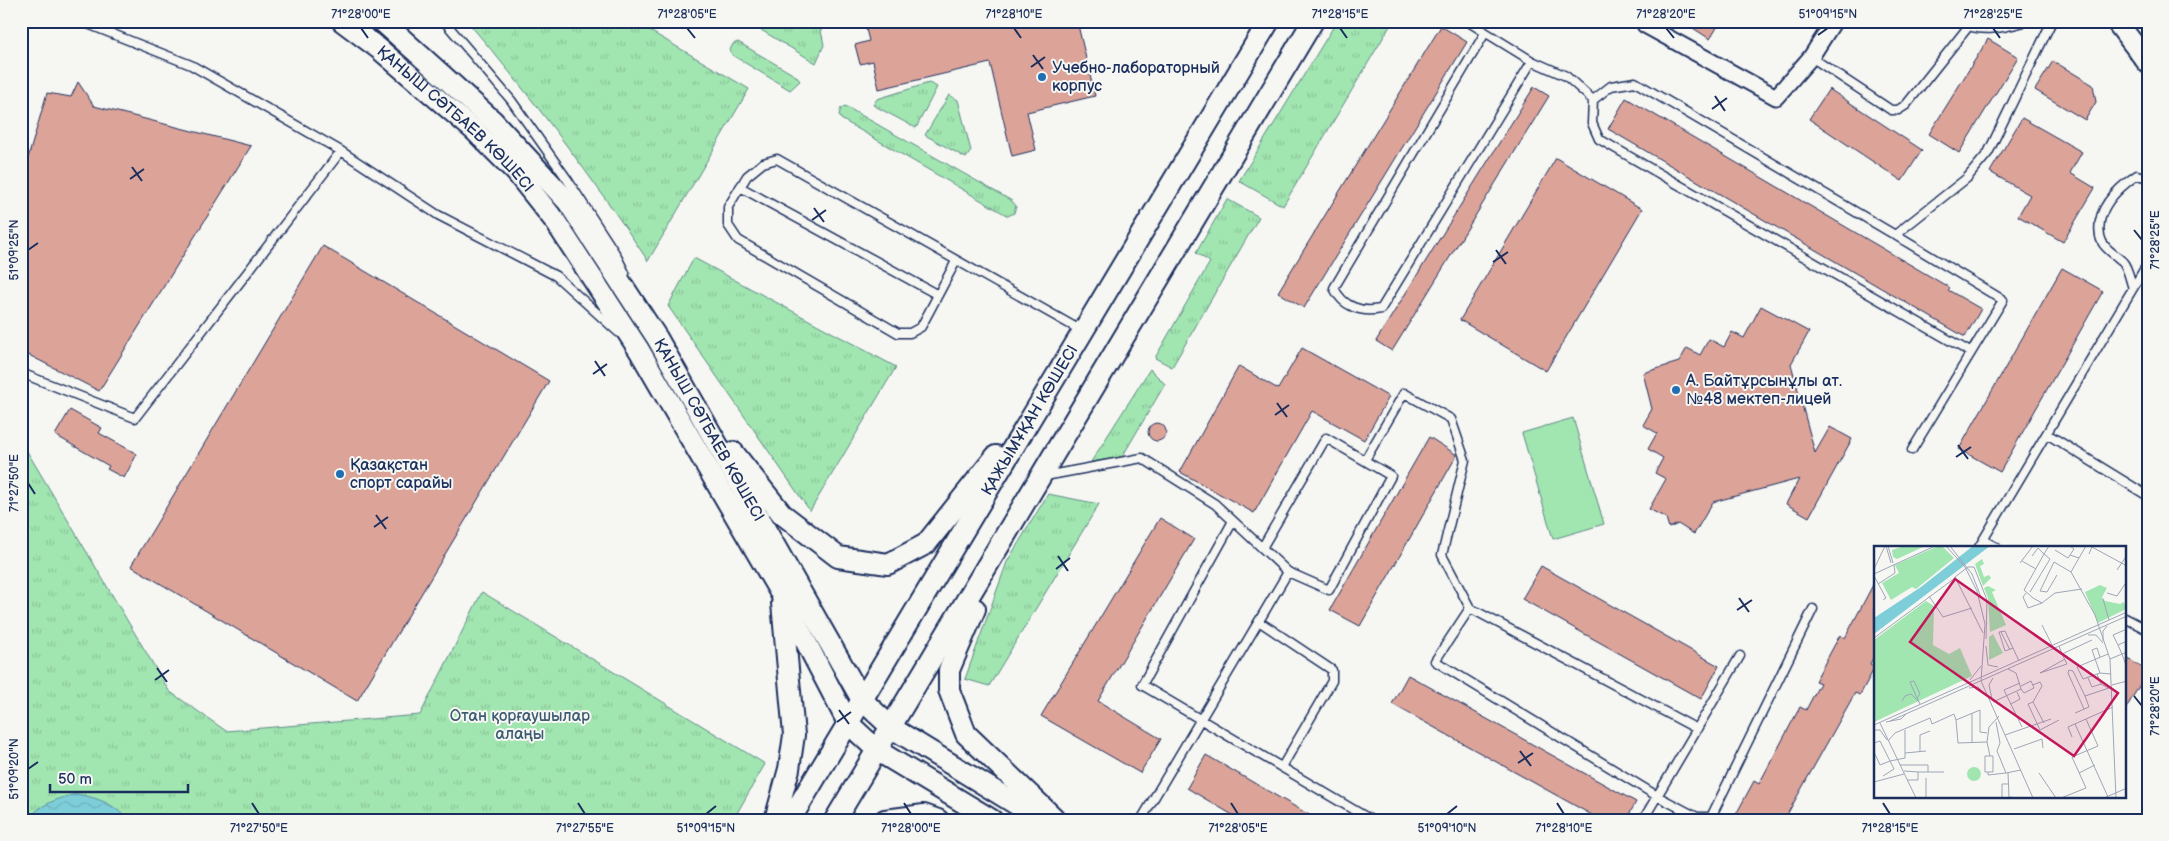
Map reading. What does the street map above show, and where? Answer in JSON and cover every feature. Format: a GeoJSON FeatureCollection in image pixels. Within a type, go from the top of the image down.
{"type":"FeatureCollection","features":[{"type":"Feature","properties":{"kind":"main road","name":"ҚАНЫШ СӘТБАЕВ КӨШЕСІ"},"geometry":{"type":"LineString","coordinates":[[342,21],[378,48],[475,131],[516,172],[555,220],[639,350],[781,594],[848,723],[878,751],[992,820]]}},
{"type":"Feature","properties":{"kind":"main road","name":"ҚАНЫШ СӘТБАЕВ КӨШЕСІ"},"geometry":{"type":"LineString","coordinates":[[382,21],[494,121],[568,202],[657,338],[862,700],[892,728],[1042,820]]}},
{"type":"Feature","properties":{"kind":"main road","name":"ҚАЖЫМҰҚАН КӨШЕСІ"},"geometry":{"type":"LineString","coordinates":[[790,820],[1269,21]]}},
{"type":"Feature","properties":{"kind":"main road"},"geometry":{"type":"LineString","coordinates":[[835,820],[892,728],[1313,21]]}},
{"type":"Feature","properties":{"kind":"main road"},"geometry":{"type":"LineString","coordinates":[[2116,21],[2148,63]]}},
{"type":"Feature","properties":{"kind":"main road"},"geometry":{"type":"LineString","coordinates":[[695,406],[782,514],[838,557],[888,564],[926,544],[1046,394]]}},
{"type":"Feature","properties":{"kind":"main road"},"geometry":{"type":"LineString","coordinates":[[1003,541],[949,670],[949,690],[966,734],[1056,820]]}},
{"type":"Feature","properties":{"kind":"main road"},"geometry":{"type":"LineString","coordinates":[[775,820],[789,769],[794,735],[781,594]]}},
{"type":"Feature","properties":{"kind":"main road"},"geometry":{"type":"LineString","coordinates":[[885,820],[924,815],[938,820]]}},
{"type":"Feature","properties":{"kind":"street"},"geometry":{"type":"LineString","coordinates":[[1647,21],[1645,25],[1776,98],[1811,57],[1834,21]]}},
{"type":"Feature","properties":{"kind":"lane"},"geometry":{"type":"LineString","coordinates":[[80,21],[191,64],[341,151],[438,215],[556,276],[639,350]]}},
{"type":"Feature","properties":{"kind":"lane"},"geometry":{"type":"LineString","coordinates":[[444,21],[511,100],[566,179],[615,253],[657,338]]}},
{"type":"Feature","properties":{"kind":"lane"},"geometry":{"type":"LineString","coordinates":[[1467,21],[1532,61],[1566,76],[1593,100]]}},
{"type":"Feature","properties":{"kind":"lane"},"geometry":{"type":"LineString","coordinates":[[1958,21],[1968,27],[1995,29],[2028,21]]}},
{"type":"Feature","properties":{"kind":"lane"},"geometry":{"type":"LineString","coordinates":[[1895,235],[1967,178],[1988,153],[2052,21]]}},
{"type":"Feature","properties":{"kind":"lane"},"geometry":{"type":"LineString","coordinates":[[1811,57],[1891,110],[1898,110],[1906,105],[1968,27]]}},
{"type":"Feature","properties":{"kind":"lane"},"geometry":{"type":"LineString","coordinates":[[1485,33],[1334,288],[1339,298],[1349,306],[1370,311],[1381,309],[1532,61]]}},
{"type":"Feature","properties":{"kind":"lane"},"geometry":{"type":"LineString","coordinates":[[1912,450],[2003,300],[1635,82],[1611,86],[1593,100],[1592,122],[1599,139],[1970,352]]}},
{"type":"Feature","properties":{"kind":"lane"},"geometry":{"type":"LineString","coordinates":[[21,373],[135,418],[341,151]]}},
{"type":"Feature","properties":{"kind":"lane"},"geometry":{"type":"LineString","coordinates":[[956,261],[920,327],[910,333],[898,333],[738,240],[728,226],[728,207],[747,176],[763,162],[777,159],[1084,332]]}},
{"type":"Feature","properties":{"kind":"lane"},"geometry":{"type":"LineString","coordinates":[[2133,288],[2124,263],[2112,255],[2100,236],[2102,216],[2110,200],[2120,187],[2137,175],[2148,178]]}},
{"type":"Feature","properties":{"kind":"lane"},"geometry":{"type":"LineString","coordinates":[[740,187],[938,295]]}},
{"type":"Feature","properties":{"kind":"lane"},"geometry":{"type":"LineString","coordinates":[[1981,544],[2148,263]]}},
{"type":"Feature","properties":{"kind":"lane"},"geometry":{"type":"LineString","coordinates":[[1365,460],[1404,393],[1452,419],[1465,460],[1442,555],[1470,608],[1696,729]]}},
{"type":"Feature","properties":{"kind":"lane"},"geometry":{"type":"LineString","coordinates":[[2047,434],[2148,496]]}},
{"type":"Feature","properties":{"kind":"lane"},"geometry":{"type":"LineString","coordinates":[[1042,476],[1142,458],[1215,504],[1233,521],[1262,548],[1288,572],[1329,590],[1391,476],[1326,438],[1262,548]]}},
{"type":"Feature","properties":{"kind":"lane"},"geometry":{"type":"LineString","coordinates":[[1233,521],[1142,685],[1371,820]]}},
{"type":"Feature","properties":{"kind":"lane"},"geometry":{"type":"LineString","coordinates":[[1140,820],[1260,622],[1288,572]]}},
{"type":"Feature","properties":{"kind":"lane"},"geometry":{"type":"LineString","coordinates":[[1470,608],[1435,662],[1657,796],[1697,817],[1712,817],[1813,609]]}},
{"type":"Feature","properties":{"kind":"lane"},"geometry":{"type":"LineString","coordinates":[[2126,619],[2148,630]]}},
{"type":"Feature","properties":{"kind":"lane"},"geometry":{"type":"LineString","coordinates":[[1260,622],[1332,670],[1332,681],[1282,767]]}},
{"type":"Feature","properties":{"kind":"lane"},"geometry":{"type":"LineString","coordinates":[[1643,820],[1740,656]]}},
{"type":"Feature","properties":{"kind":"green space"},"geometry":{"type":"Polygon","coordinates":[[[467,21],[633,21],[749,89],[648,261],[606,199],[561,138],[467,21]]]}},
{"type":"Feature","properties":{"kind":"green space"},"geometry":{"type":"Polygon","coordinates":[[[746,21],[819,21],[824,45],[816,63],[746,21]]]}},
{"type":"Feature","properties":{"kind":"green space"},"geometry":{"type":"Polygon","coordinates":[[[1337,21],[1393,21],[1283,206],[1239,181],[1337,21]]]}},
{"type":"Feature","properties":{"kind":"green space"},"geometry":{"type":"Polygon","coordinates":[[[738,42],[796,76],[800,81],[790,90],[732,55],[730,50],[733,44],[738,42]]]}},
{"type":"Feature","properties":{"kind":"green space"},"geometry":{"type":"Polygon","coordinates":[[[929,83],[937,87],[916,128],[873,105],[877,99],[929,83]]]}},
{"type":"Feature","properties":{"kind":"green space"},"geometry":{"type":"Polygon","coordinates":[[[949,95],[958,100],[971,151],[966,158],[925,135],[949,95]]]}},
{"type":"Feature","properties":{"kind":"green space"},"geometry":{"type":"Polygon","coordinates":[[[845,106],[1012,201],[1016,206],[1014,213],[1008,216],[841,119],[839,115],[841,108],[845,106]]]}},
{"type":"Feature","properties":{"kind":"green space"},"geometry":{"type":"Polygon","coordinates":[[[1227,199],[1259,217],[1172,367],[1155,358],[1210,262],[1196,253],[1227,199]]]}},
{"type":"Feature","properties":{"kind":"green space"},"geometry":{"type":"Polygon","coordinates":[[[694,258],[896,367],[810,511],[668,306],[694,258]]]}},
{"type":"Feature","properties":{"kind":"green space"},"geometry":{"type":"Polygon","coordinates":[[[1150,369],[1165,384],[1122,457],[1091,462],[1150,369]]]}},
{"type":"Feature","properties":{"kind":"green space"},"geometry":{"type":"Polygon","coordinates":[[[1573,418],[1604,524],[1553,539],[1522,433],[1573,418]]]}},
{"type":"Feature","properties":{"kind":"green space","name":"Отан қорғаушылар алаңы"},"geometry":{"type":"Polygon","coordinates":[[[21,441],[169,691],[226,731],[420,715],[482,592],[765,764],[733,820],[21,820],[21,441]]]}},
{"type":"Feature","properties":{"kind":"green space"},"geometry":{"type":"Polygon","coordinates":[[[1048,494],[1099,504],[989,686],[965,679],[1007,562],[1048,494]]]}},
{"type":"Feature","properties":{"kind":"water"},"geometry":{"type":"Polygon","coordinates":[[[76,794],[91,797],[111,805],[128,820],[27,820],[32,814],[49,803],[76,794]]]}},
{"type":"Feature","properties":{"kind":"building","name":"Учебно-лабораторный корпус"},"geometry":{"type":"Polygon","coordinates":[[[864,21],[1077,21],[1095,96],[1027,112],[1036,150],[1012,156],[990,63],[879,89],[873,61],[860,64],[855,45],[869,41],[864,21]]]}},
{"type":"Feature","properties":{"kind":"building"},"geometry":{"type":"Polygon","coordinates":[[[1682,21],[1721,21],[1710,39],[1682,21]]]}},
{"type":"Feature","properties":{"kind":"building"},"geometry":{"type":"Polygon","coordinates":[[[1441,26],[1467,42],[1304,308],[1278,292],[1441,26]]]}},
{"type":"Feature","properties":{"kind":"building"},"geometry":{"type":"Polygon","coordinates":[[[1988,39],[2018,57],[1959,153],[1929,134],[1988,39]]]}},
{"type":"Feature","properties":{"kind":"building"},"geometry":{"type":"Polygon","coordinates":[[[2053,61],[2093,85],[2096,102],[2085,120],[2035,90],[2053,61]]]}},
{"type":"Feature","properties":{"kind":"building"},"geometry":{"type":"Polygon","coordinates":[[[78,82],[94,106],[251,146],[99,391],[21,351],[21,182],[47,93],[71,97],[78,82]]]}},
{"type":"Feature","properties":{"kind":"building"},"geometry":{"type":"Polygon","coordinates":[[[1534,87],[1549,96],[1392,351],[1376,341],[1534,87]]]}},
{"type":"Feature","properties":{"kind":"building"},"geometry":{"type":"Polygon","coordinates":[[[1829,89],[1922,150],[1902,181],[1809,119],[1829,89]]]}},
{"type":"Feature","properties":{"kind":"building"},"geometry":{"type":"Polygon","coordinates":[[[1626,98],[1950,288],[1948,290],[1981,309],[1965,337],[1608,129],[1626,98]]]}},
{"type":"Feature","properties":{"kind":"building"},"geometry":{"type":"Polygon","coordinates":[[[2022,118],[2082,152],[2070,173],[2095,188],[2063,242],[2018,216],[2030,195],[1990,172],[2022,118]]]}},
{"type":"Feature","properties":{"kind":"building"},"geometry":{"type":"Polygon","coordinates":[[[1556,158],[1642,209],[1546,371],[1460,320],[1556,158]]]}},
{"type":"Feature","properties":{"kind":"building","name":"Қазақстан спорт сарайы"},"geometry":{"type":"Polygon","coordinates":[[[323,246],[549,381],[357,701],[131,566],[323,246]]]}},
{"type":"Feature","properties":{"kind":"building"},"geometry":{"type":"Polygon","coordinates":[[[2062,268],[2103,291],[2000,472],[1959,449],[2062,268]]]}},
{"type":"Feature","properties":{"kind":"building"},"geometry":{"type":"Polygon","coordinates":[[[1761,306],[1809,332],[1791,364],[1815,453],[1830,427],[1852,439],[1809,517],[1786,504],[1799,479],[1713,502],[1694,534],[1678,524],[1669,528],[1666,518],[1649,509],[1666,479],[1655,473],[1663,458],[1648,449],[1657,433],[1643,425],[1652,409],[1643,373],[1679,362],[1687,348],[1700,355],[1709,339],[1724,347],[1732,332],[1744,338],[1761,306]]]}},
{"type":"Feature","properties":{"kind":"building"},"geometry":{"type":"Polygon","coordinates":[[[1302,348],[1389,397],[1364,440],[1312,411],[1254,513],[1180,472],[1239,366],[1278,389],[1302,348]]]}},
{"type":"Feature","properties":{"kind":"building"},"geometry":{"type":"Polygon","coordinates":[[[70,410],[102,428],[99,433],[137,454],[124,478],[107,469],[109,466],[55,435],[70,410]]]}},
{"type":"Feature","properties":{"kind":"building"},"geometry":{"type":"Polygon","coordinates":[[[1157,423],[1163,426],[1166,432],[1163,438],[1157,441],[1151,438],[1148,432],[1151,426],[1157,423]]]}},
{"type":"Feature","properties":{"kind":"building"},"geometry":{"type":"Polygon","coordinates":[[[1429,437],[1457,455],[1360,626],[1330,610],[1429,437]]]}},
{"type":"Feature","properties":{"kind":"building"},"geometry":{"type":"Polygon","coordinates":[[[1160,518],[1194,539],[1098,701],[1161,739],[1140,773],[1041,716],[1160,518]]]}},
{"type":"Feature","properties":{"kind":"building"},"geometry":{"type":"Polygon","coordinates":[[[1541,566],[1719,666],[1701,699],[1522,599],[1541,566]]]}},
{"type":"Feature","properties":{"kind":"building"},"geometry":{"type":"Polygon","coordinates":[[[1874,583],[1874,656],[1870,664],[1874,666],[1874,669],[1860,695],[1855,693],[1784,820],[1733,820],[1754,781],[1759,784],[1800,707],[1806,710],[1820,683],[1815,681],[1840,635],[1845,638],[1874,583]]]}},
{"type":"Feature","properties":{"kind":"building"},"geometry":{"type":"Polygon","coordinates":[[[2126,658],[2148,671],[2126,708],[2126,658]]]}},
{"type":"Feature","properties":{"kind":"building"},"geometry":{"type":"Polygon","coordinates":[[[1408,675],[1636,802],[1626,820],[1601,820],[1392,704],[1408,675]]]}},
{"type":"Feature","properties":{"kind":"building"},"geometry":{"type":"Polygon","coordinates":[[[1206,755],[1318,820],[1241,820],[1187,788],[1206,755]]]}},
{"type":"Feature","properties":{"kind":"place","name":"Учебно-лабораторный корпус"},"geometry":{"type":"Point","coordinates":[1042,77]}},
{"type":"Feature","properties":{"kind":"place","name":"А. Байтұрсынұлы ат. №48 мектеп-лицей"},"geometry":{"type":"Point","coordinates":[1676,390]}},
{"type":"Feature","properties":{"kind":"place","name":"Қазақстан спорт сарайы"},"geometry":{"type":"Point","coordinates":[340,474]}}]}
